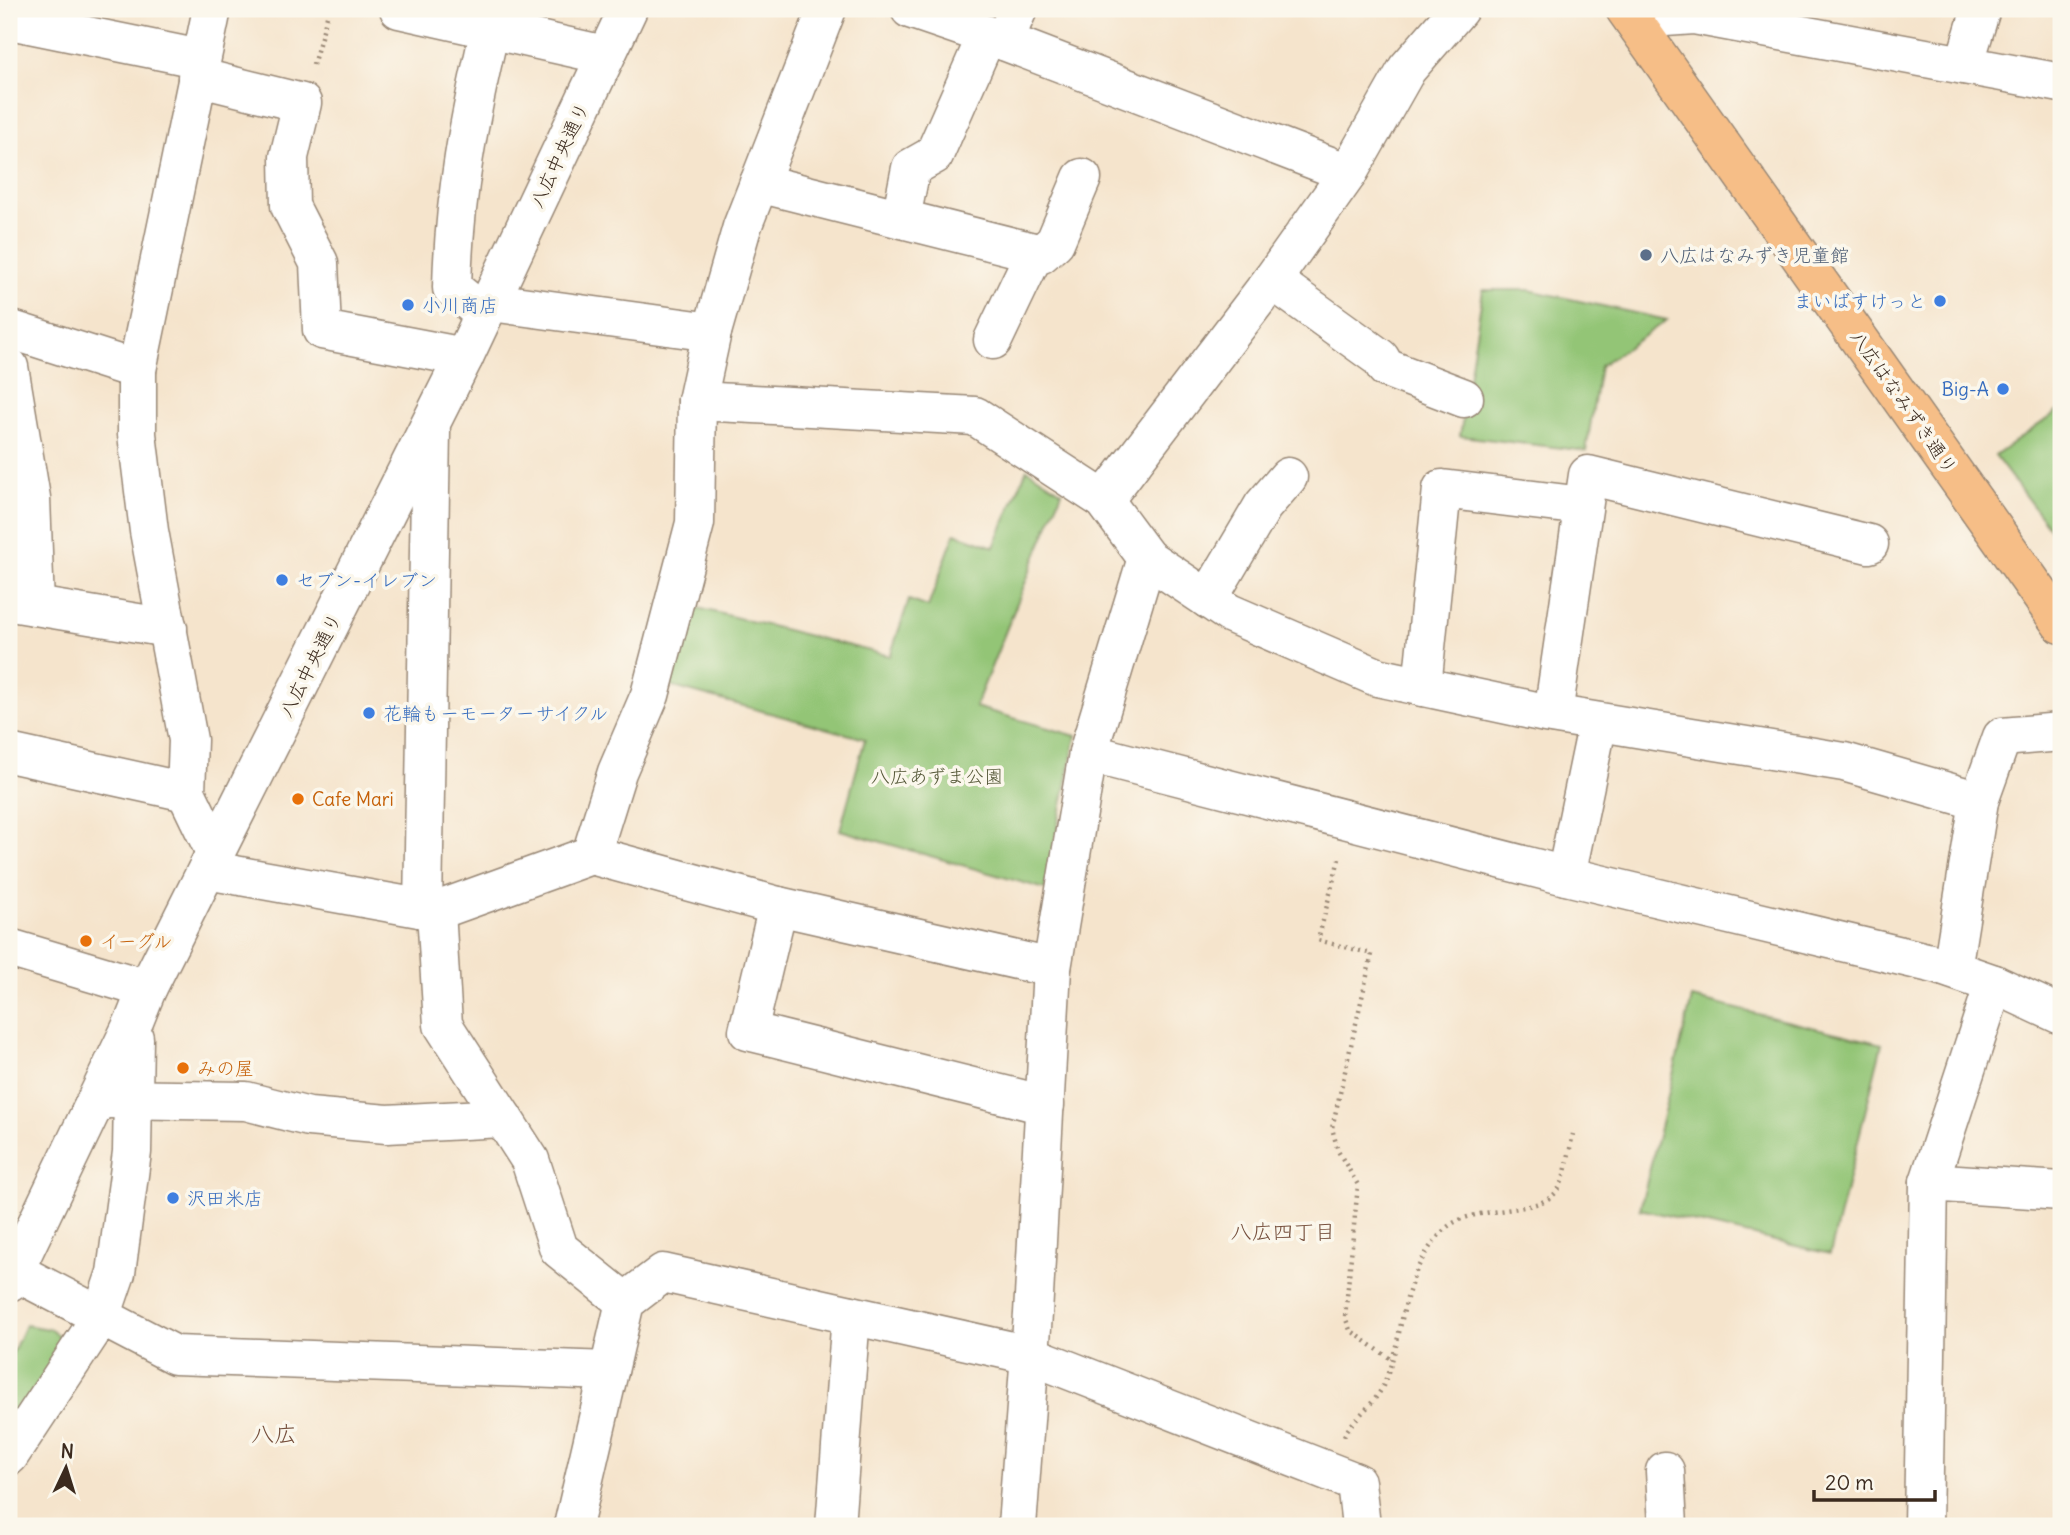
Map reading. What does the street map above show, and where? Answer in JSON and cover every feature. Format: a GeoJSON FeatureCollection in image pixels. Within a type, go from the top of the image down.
{"type":"FeatureCollection","features":[{"type":"Feature","properties":{"kind":"main road","name":"八広はなみずき通り"},"geometry":{"type":"LineString","coordinates":[[1632,18],[2061,624]]}},
{"type":"Feature","properties":{"kind":"street"},"geometry":{"type":"LineString","coordinates":[[212,9],[137,370],[137,434],[149,531],[188,740],[186,792],[211,861],[430,910],[591,855],[778,906],[1052,968]]}},
{"type":"Feature","properties":{"kind":"street"},"geometry":{"type":"LineString","coordinates":[[399,9],[605,54]]}},
{"type":"Feature","properties":{"kind":"street","name":"八広中央通り"},"geometry":{"type":"LineString","coordinates":[[11,1277],[23,1216],[114,1099],[141,1004],[464,357],[628,9]]}},
{"type":"Feature","properties":{"kind":"street"},"geometry":{"type":"LineString","coordinates":[[591,855],[617,772],[650,695],[695,523],[697,401],[712,332],[742,227],[827,9]]}},
{"type":"Feature","properties":{"kind":"street"},"geometry":{"type":"LineString","coordinates":[[910,9],[1003,28],[1348,173]]}},
{"type":"Feature","properties":{"kind":"street"},"geometry":{"type":"LineString","coordinates":[[1104,500],[1272,280],[1348,173],[1407,69],[1459,9]]}},
{"type":"Feature","properties":{"kind":"street"},"geometry":{"type":"LineString","coordinates":[[1964,65],[1981,9]]}},
{"type":"Feature","properties":{"kind":"street"},"geometry":{"type":"LineString","coordinates":[[1632,18],[1694,15],[2061,83]]}},
{"type":"Feature","properties":{"kind":"street"},"geometry":{"type":"LineString","coordinates":[[19,22],[199,68],[302,103],[289,157],[290,206],[319,263],[322,330],[464,357]]}},
{"type":"Feature","properties":{"kind":"street"},"geometry":{"type":"LineString","coordinates":[[901,218],[911,168],[934,155],[1003,28]]}},
{"type":"Feature","properties":{"kind":"street"},"geometry":{"type":"LineString","coordinates":[[490,29],[465,137],[453,223],[452,288],[487,308],[712,332]]}},
{"type":"Feature","properties":{"kind":"street"},"geometry":{"type":"LineString","coordinates":[[759,183],[1041,254],[1055,242],[1082,178]]}},
{"type":"Feature","properties":{"kind":"street"},"geometry":{"type":"LineString","coordinates":[[993,340],[1035,252]]}},
{"type":"Feature","properties":{"kind":"street"},"geometry":{"type":"LineString","coordinates":[[1272,280],[1380,358],[1386,368],[1465,398]]}},
{"type":"Feature","properties":{"kind":"street"},"geometry":{"type":"LineString","coordinates":[[9,329],[137,370]]}},
{"type":"Feature","properties":{"kind":"street"},"geometry":{"type":"LineString","coordinates":[[9,367],[31,498],[22,604],[168,628]]}},
{"type":"Feature","properties":{"kind":"street"},"geometry":{"type":"LineString","coordinates":[[697,401],[975,416],[1104,500],[1147,558],[1229,613],[1377,677],[1553,714],[1844,762],[1979,801]]}},
{"type":"Feature","properties":{"kind":"street"},"geometry":{"type":"LineString","coordinates":[[431,424],[430,910],[443,1025],[530,1160],[559,1249],[625,1302]]}},
{"type":"Feature","properties":{"kind":"street"},"geometry":{"type":"LineString","coordinates":[[1553,714],[1588,475],[1869,544]]}},
{"type":"Feature","properties":{"kind":"street"},"geometry":{"type":"LineString","coordinates":[[1208,599],[1263,506],[1288,477]]}},
{"type":"Feature","properties":{"kind":"street"},"geometry":{"type":"LineString","coordinates":[[1422,687],[1442,489],[1583,506]]}},
{"type":"Feature","properties":{"kind":"street"},"geometry":{"type":"LineString","coordinates":[[1017,1526],[1030,1355],[1052,968],[1088,753],[1147,558]]}},
{"type":"Feature","properties":{"kind":"street"},"geometry":{"type":"LineString","coordinates":[[1566,876],[1598,722]]}},
{"type":"Feature","properties":{"kind":"street"},"geometry":{"type":"LineString","coordinates":[[1952,969],[1979,801],[2003,737],[2061,732]]}},
{"type":"Feature","properties":{"kind":"street"},"geometry":{"type":"LineString","coordinates":[[9,753],[186,792]]}},
{"type":"Feature","properties":{"kind":"street"},"geometry":{"type":"LineString","coordinates":[[1088,753],[1566,876],[1952,969],[1994,984],[2061,1015]]}},
{"type":"Feature","properties":{"kind":"street"},"geometry":{"type":"LineString","coordinates":[[778,906],[748,1031],[1045,1105]]}},
{"type":"Feature","properties":{"kind":"street"},"geometry":{"type":"LineString","coordinates":[[9,948],[141,1004]]}},
{"type":"Feature","properties":{"kind":"street"},"geometry":{"type":"LineString","coordinates":[[1923,1526],[1929,1182],[1994,984]]}},
{"type":"Feature","properties":{"kind":"street"},"geometry":{"type":"LineString","coordinates":[[9,1456],[101,1317],[116,1273],[132,1152],[114,1099],[246,1101],[309,1117],[387,1124],[503,1118]]}},
{"type":"Feature","properties":{"kind":"street"},"geometry":{"type":"LineString","coordinates":[[1929,1182],[2061,1191]]}},
{"type":"Feature","properties":{"kind":"street"},"geometry":{"type":"LineString","coordinates":[[573,1526],[625,1302],[663,1273],[1030,1355],[1356,1482],[1361,1526]]}},
{"type":"Feature","properties":{"kind":"street"},"geometry":{"type":"LineString","coordinates":[[11,1277],[101,1317],[175,1355],[609,1371]]}},
{"type":"Feature","properties":{"kind":"street"},"geometry":{"type":"LineString","coordinates":[[835,1526],[851,1315]]}},
{"type":"Feature","properties":{"kind":"street"},"geometry":{"type":"LineString","coordinates":[[1665,1471],[1668,1526]]}},
{"type":"Feature","properties":{"kind":"path"},"geometry":{"type":"LineString","coordinates":[[302,103],[329,9]]}},
{"type":"Feature","properties":{"kind":"path"},"geometry":{"type":"LineString","coordinates":[[1349,820],[1318,940],[1372,954],[1332,1128],[1338,1151],[1358,1185],[1345,1317],[1350,1330],[1392,1360]]}},
{"type":"Feature","properties":{"kind":"path"},"geometry":{"type":"LineString","coordinates":[[1342,1440],[1356,1419],[1379,1395],[1392,1360],[1413,1275],[1429,1247],[1447,1227],[1470,1214],[1527,1206],[1548,1198],[1560,1188],[1573,1134]]}},
{"type":"Feature","properties":{"kind":"green space"},"geometry":{"type":"Polygon","coordinates":[[[1483,290],[1529,290],[1667,320],[1600,366],[1586,451],[1460,436],[1483,290]]]}},
{"type":"Feature","properties":{"kind":"green space"},"geometry":{"type":"Polygon","coordinates":[[[2061,409],[2061,543],[1995,456],[2061,409]]]}},
{"type":"Feature","properties":{"kind":"green space","name":"八広あずま公園"},"geometry":{"type":"Polygon","coordinates":[[[1027,469],[1062,492],[975,707],[1076,736],[1045,889],[840,830],[865,739],[663,684],[686,605],[890,656],[909,600],[928,607],[955,533],[994,547],[1027,469]]]}},
{"type":"Feature","properties":{"kind":"green space"},"geometry":{"type":"Polygon","coordinates":[[[1692,998],[1882,1044],[1830,1254],[1640,1209],[1692,998]]]}},
{"type":"Feature","properties":{"kind":"green space"},"geometry":{"type":"Polygon","coordinates":[[[25,1325],[49,1329],[68,1342],[16,1416],[9,1413],[9,1361],[25,1325]]]}},
{"type":"Feature","properties":{"kind":"place","name":"八広はなみずき児童館"},"geometry":{"type":"Point","coordinates":[1646,255]}},
{"type":"Feature","properties":{"kind":"place","name":"まいばすけっと"},"geometry":{"type":"Point","coordinates":[1940,301]}},
{"type":"Feature","properties":{"kind":"place","name":"小川商店"},"geometry":{"type":"Point","coordinates":[408,305]}},
{"type":"Feature","properties":{"kind":"place","name":"Big-A"},"geometry":{"type":"Point","coordinates":[2003,389]}},
{"type":"Feature","properties":{"kind":"place","name":"セブン-イレブン"},"geometry":{"type":"Point","coordinates":[282,580]}},
{"type":"Feature","properties":{"kind":"place","name":"花輪もーモーターサイクル"},"geometry":{"type":"Point","coordinates":[369,713]}},
{"type":"Feature","properties":{"kind":"place","name":"Cafe Mari"},"geometry":{"type":"Point","coordinates":[298,799]}},
{"type":"Feature","properties":{"kind":"place","name":"イーグル"},"geometry":{"type":"Point","coordinates":[86,941]}},
{"type":"Feature","properties":{"kind":"place","name":"みの屋"},"geometry":{"type":"Point","coordinates":[183,1068]}},
{"type":"Feature","properties":{"kind":"place","name":"沢田米店"},"geometry":{"type":"Point","coordinates":[173,1198]}},
{"type":"Feature","properties":{"kind":"district","name":"八広四丁目"},"geometry":{"type":"Point","coordinates":[1283,1232]}},
{"type":"Feature","properties":{"kind":"district","name":"八広"},"geometry":{"type":"Point","coordinates":[274,1434]}}]}
